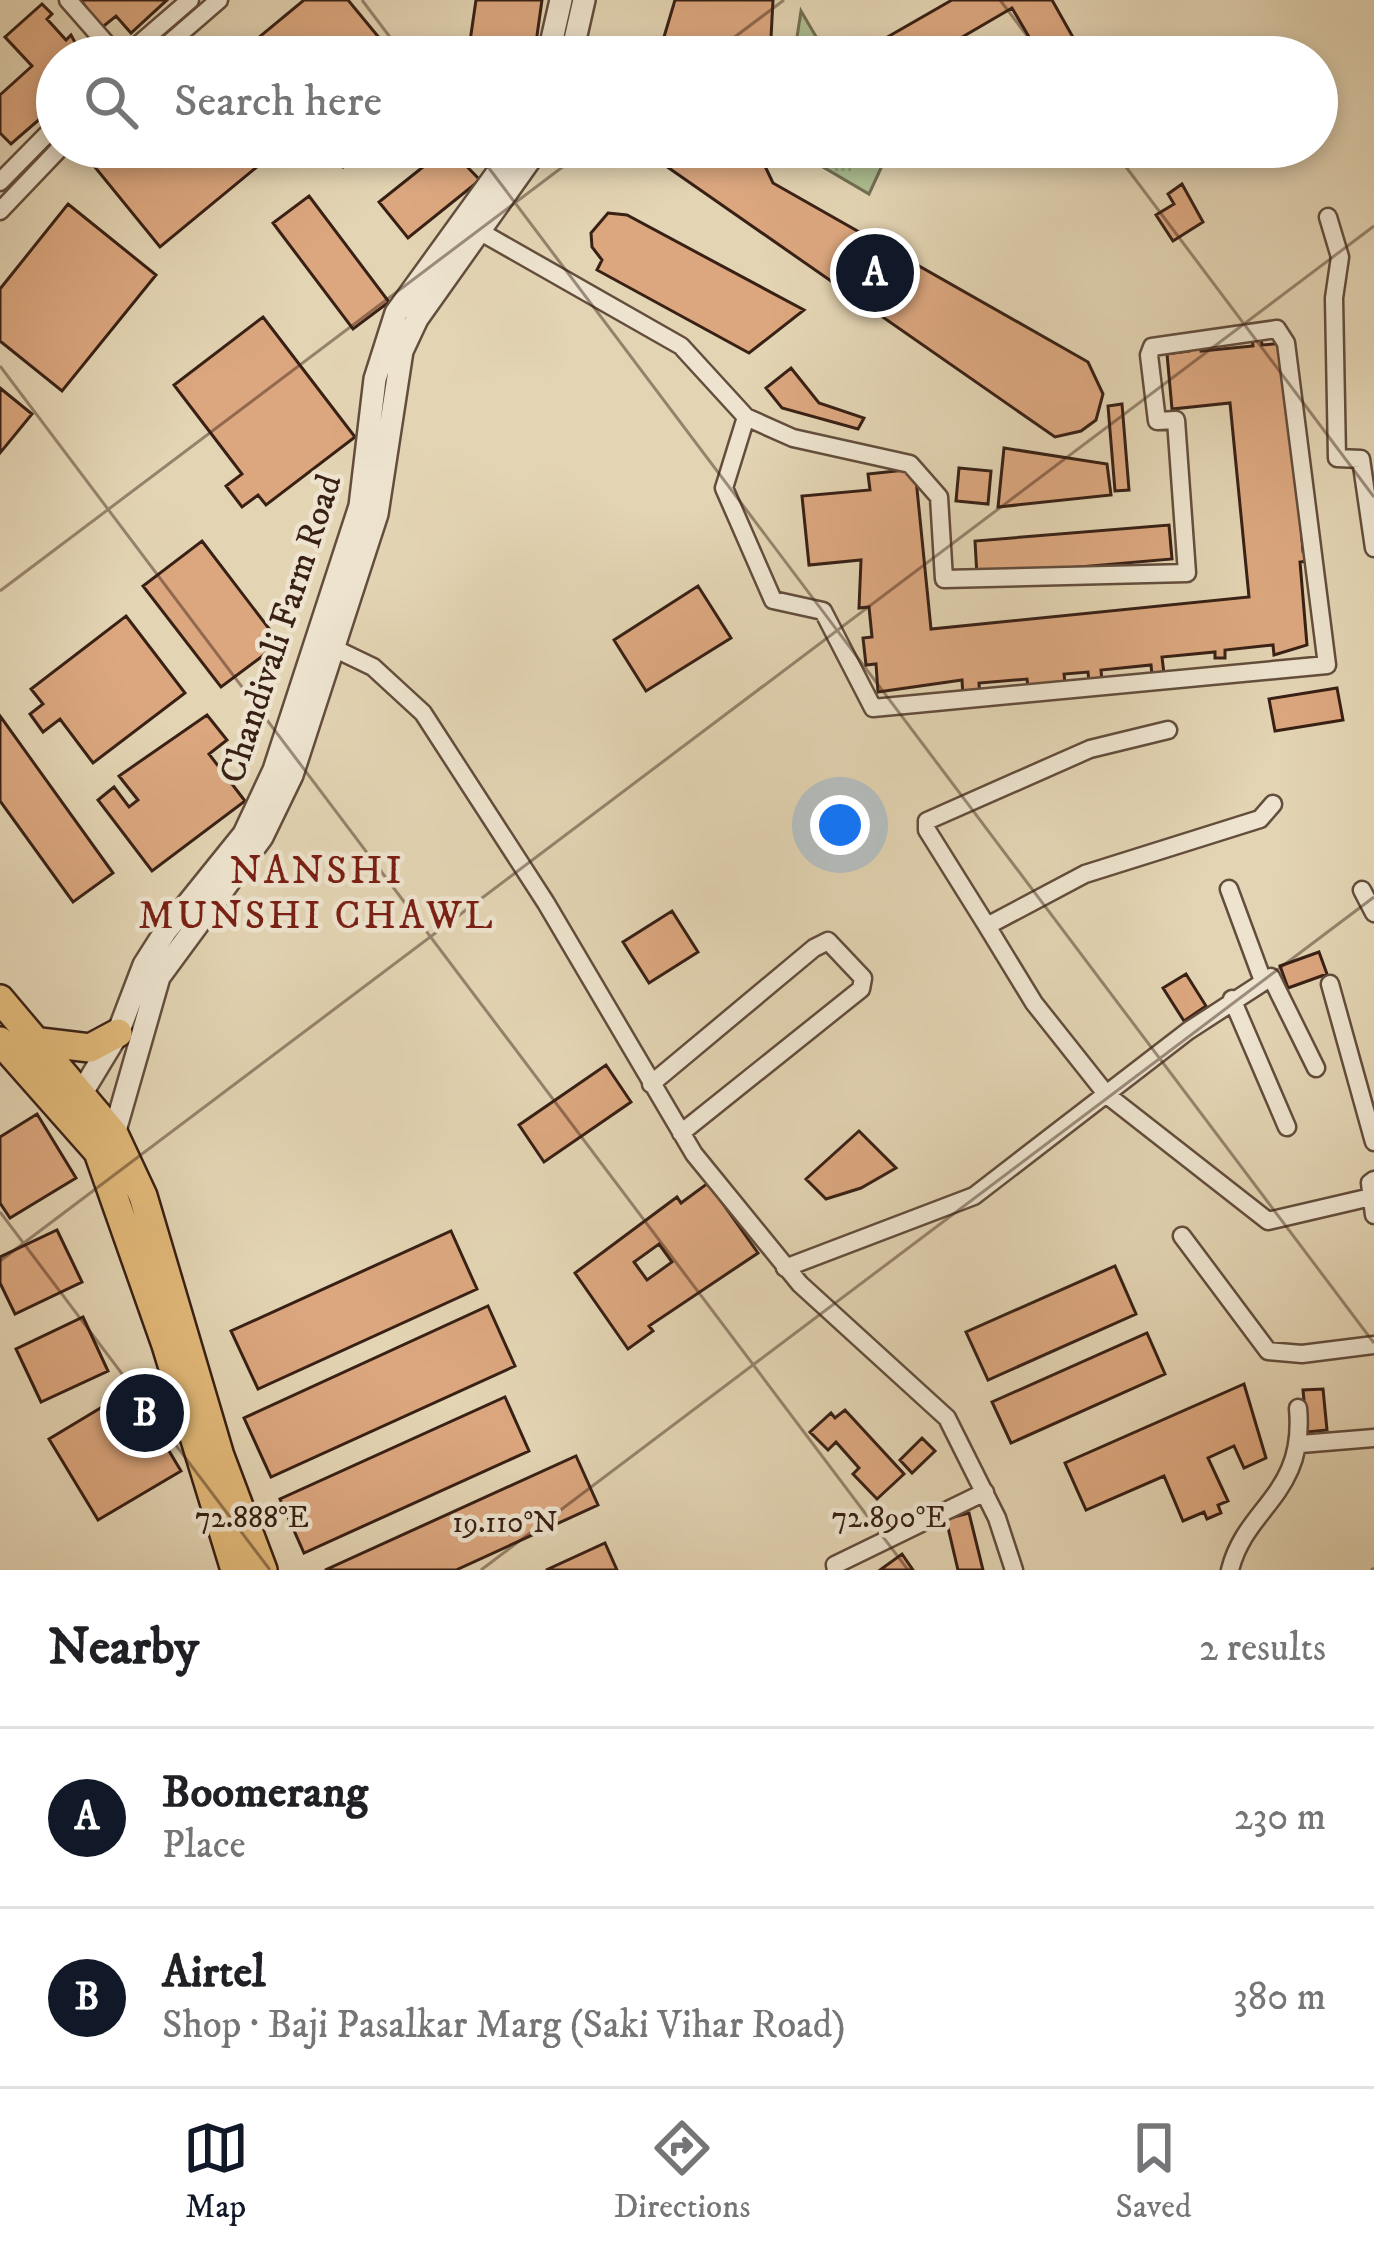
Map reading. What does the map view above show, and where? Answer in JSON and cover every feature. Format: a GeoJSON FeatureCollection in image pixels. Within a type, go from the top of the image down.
{"type":"FeatureCollection","features":[{"type":"Feature","properties":{"kind":"main road"},"geometry":{"type":"LineString","coordinates":[[0,999],[40,1042],[74,1105]]}},
{"type":"Feature","properties":{"kind":"main road"},"geometry":{"type":"LineString","coordinates":[[40,1042],[90,1048],[118,1033]]}},
{"type":"Feature","properties":{"kind":"main road"},"geometry":{"type":"LineString","coordinates":[[0,1040],[74,1105],[142,1196],[220,1456],[263,1570]]}},
{"type":"Feature","properties":{"kind":"main road"},"geometry":{"type":"LineString","coordinates":[[106,1143],[235,1570]]}},
{"type":"Feature","properties":{"kind":"street"},"geometry":{"type":"LineString","coordinates":[[68,0],[101,36]]}},
{"type":"Feature","properties":{"kind":"street"},"geometry":{"type":"LineString","coordinates":[[146,36],[190,0]]}},
{"type":"Feature","properties":{"kind":"street"},"geometry":{"type":"LineString","coordinates":[[177,36],[219,0]]}},
{"type":"Feature","properties":{"kind":"street"},"geometry":{"type":"LineString","coordinates":[[552,36],[560,0]]}},
{"type":"Feature","properties":{"kind":"street"},"geometry":{"type":"LineString","coordinates":[[576,36],[584,0]]}},
{"type":"Feature","properties":{"kind":"street"},"geometry":{"type":"LineString","coordinates":[[0,182],[36,147]]}},
{"type":"Feature","properties":{"kind":"street"},"geometry":{"type":"LineString","coordinates":[[3,202],[39,168]]}},
{"type":"Feature","properties":{"kind":"street"},"geometry":{"type":"LineString","coordinates":[[472,226],[504,168]]}},
{"type":"Feature","properties":{"kind":"street"},"geometry":{"type":"LineString","coordinates":[[74,1105],[118,1033],[144,965],[229,866],[262,836],[292,775],[327,645],[377,514],[410,311],[521,168]]}},
{"type":"Feature","properties":{"kind":"street"},"geometry":{"type":"LineString","coordinates":[[1328,217],[1340,257],[1334,298],[1337,458],[1361,459],[1374,548]]}},
{"type":"Feature","properties":{"kind":"street"},"geometry":{"type":"LineString","coordinates":[[472,226],[681,346],[746,417],[793,438],[910,464],[938,497],[944,579],[1187,573],[1176,420],[1157,421],[1149,355],[1152,347],[1277,329],[1286,343],[1327,664],[873,708],[823,611],[773,600],[732,507],[724,488],[746,417]]}},
{"type":"Feature","properties":{"kind":"street"},"geometry":{"type":"LineString","coordinates":[[327,645],[402,688],[423,713],[546,903],[681,1133],[785,1268],[947,1418],[985,1492],[1014,1570]]}},
{"type":"Feature","properties":{"kind":"street"},"geometry":{"type":"LineString","coordinates":[[1168,730],[1090,749],[927,820],[927,830],[1034,1003],[1107,1095],[1268,1221],[1373,1198]]}},
{"type":"Feature","properties":{"kind":"street"},"geometry":{"type":"LineString","coordinates":[[986,926],[1084,874],[1260,819],[1274,804]]}},
{"type":"Feature","properties":{"kind":"street"},"geometry":{"type":"LineString","coordinates":[[106,1143],[159,977],[229,866]]}},
{"type":"Feature","properties":{"kind":"street"},"geometry":{"type":"LineString","coordinates":[[1229,890],[1263,981]]}},
{"type":"Feature","properties":{"kind":"street"},"geometry":{"type":"LineString","coordinates":[[1362,890],[1374,914]]}},
{"type":"Feature","properties":{"kind":"street"},"geometry":{"type":"LineString","coordinates":[[650,1084],[828,941],[863,978],[862,989],[681,1133]]}},
{"type":"Feature","properties":{"kind":"street"},"geometry":{"type":"LineString","coordinates":[[785,1268],[974,1196],[1232,999],[1271,977],[1316,1068]]}},
{"type":"Feature","properties":{"kind":"street"},"geometry":{"type":"LineString","coordinates":[[1330,984],[1374,1142]]}},
{"type":"Feature","properties":{"kind":"street"},"geometry":{"type":"LineString","coordinates":[[1232,999],[1287,1127]]}},
{"type":"Feature","properties":{"kind":"street"},"geometry":{"type":"LineString","coordinates":[[1182,1236],[1268,1351],[1302,1354],[1374,1345]]}},
{"type":"Feature","properties":{"kind":"street"},"geometry":{"type":"LineString","coordinates":[[1230,1570],[1278,1494],[1301,1444],[1298,1408]]}},
{"type":"Feature","properties":{"kind":"street"},"geometry":{"type":"LineString","coordinates":[[1301,1444],[1374,1438]]}},
{"type":"Feature","properties":{"kind":"street"},"geometry":{"type":"LineString","coordinates":[[836,1570],[836,1565],[985,1492]]}},
{"type":"Feature","properties":{"kind":"green space"},"geometry":{"type":"Polygon","coordinates":[[[801,11],[816,36],[797,36],[801,11]]]}},
{"type":"Feature","properties":{"kind":"green space"},"geometry":{"type":"Polygon","coordinates":[[[825,168],[881,168],[869,194],[825,168]]]}},
{"type":"Feature","properties":{"kind":"building"},"geometry":{"type":"Polygon","coordinates":[[[81,0],[167,0],[131,33],[116,16],[100,29],[81,0]]]}},
{"type":"Feature","properties":{"kind":"building"},"geometry":{"type":"Polygon","coordinates":[[[304,0],[348,0],[378,36],[260,36],[304,0]]]}},
{"type":"Feature","properties":{"kind":"building"},"geometry":{"type":"Polygon","coordinates":[[[476,0],[542,0],[537,36],[471,36],[476,0]]]}},
{"type":"Feature","properties":{"kind":"building"},"geometry":{"type":"Polygon","coordinates":[[[675,0],[773,0],[771,36],[664,36],[675,0]]]}},
{"type":"Feature","properties":{"kind":"building"},"geometry":{"type":"Polygon","coordinates":[[[952,0],[1052,0],[1072,36],[1028,36],[1012,8],[964,36],[889,36],[952,0]]]}},
{"type":"Feature","properties":{"kind":"building"},"geometry":{"type":"Polygon","coordinates":[[[42,4],[52,14],[47,19],[62,36],[36,36],[36,122],[11,144],[0,133],[0,95],[32,66],[5,37],[42,4]]]}},
{"type":"Feature","properties":{"kind":"building"},"geometry":{"type":"Polygon","coordinates":[[[96,168],[256,168],[160,247],[96,168]]]}},
{"type":"Feature","properties":{"kind":"building"},"geometry":{"type":"Polygon","coordinates":[[[422,168],[468,168],[480,180],[408,238],[379,202],[422,168]]]}},
{"type":"Feature","properties":{"kind":"building"},"geometry":{"type":"Polygon","coordinates":[[[669,168],[766,168],[773,183],[1088,362],[1103,394],[1096,420],[1081,431],[1055,437],[669,168]]]}},
{"type":"Feature","properties":{"kind":"building"},"geometry":{"type":"Polygon","coordinates":[[[1182,184],[1203,222],[1173,241],[1156,215],[1174,204],[1168,194],[1182,184]]]}},
{"type":"Feature","properties":{"kind":"building"},"geometry":{"type":"Polygon","coordinates":[[[309,196],[389,302],[353,329],[273,223],[309,196]]]}},
{"type":"Feature","properties":{"kind":"building"},"geometry":{"type":"Polygon","coordinates":[[[68,204],[156,275],[62,391],[0,341],[0,289],[68,204]]]}},
{"type":"Feature","properties":{"kind":"building"},"geometry":{"type":"Polygon","coordinates":[[[608,213],[627,215],[804,310],[749,353],[597,270],[602,260],[592,247],[591,233],[608,213]]]}},
{"type":"Feature","properties":{"kind":"building"},"geometry":{"type":"Polygon","coordinates":[[[263,317],[355,437],[266,505],[258,495],[242,507],[226,486],[242,474],[174,385],[263,317]]]}},
{"type":"Feature","properties":{"kind":"building"},"geometry":{"type":"Polygon","coordinates":[[[1252,338],[1261,338],[1262,345],[1286,343],[1303,551],[1308,550],[1309,561],[1300,562],[1307,645],[1274,655],[1273,645],[1225,650],[1225,658],[1215,658],[1215,652],[1162,657],[1164,674],[1152,675],[1151,665],[1101,670],[1102,681],[1089,682],[1088,672],[1064,674],[1065,683],[1028,687],[1027,679],[979,683],[980,696],[963,697],[962,680],[878,692],[876,664],[866,665],[863,638],[872,637],[869,607],[859,608],[861,560],[809,565],[802,496],[870,490],[868,474],[915,469],[931,629],[1249,597],[1230,403],[1172,409],[1167,354],[1189,351],[1188,345],[1200,343],[1201,351],[1253,346],[1252,338]]]}},
{"type":"Feature","properties":{"kind":"building"},"geometry":{"type":"Polygon","coordinates":[[[791,368],[819,403],[864,418],[858,429],[782,408],[766,388],[791,368]]]}},
{"type":"Feature","properties":{"kind":"building"},"geometry":{"type":"Polygon","coordinates":[[[0,388],[32,414],[0,453],[0,388]]]}},
{"type":"Feature","properties":{"kind":"building"},"geometry":{"type":"Polygon","coordinates":[[[1122,404],[1129,490],[1115,491],[1108,406],[1122,404]]]}},
{"type":"Feature","properties":{"kind":"building"},"geometry":{"type":"Polygon","coordinates":[[[1004,448],[1107,464],[1111,495],[998,507],[1004,448]]]}},
{"type":"Feature","properties":{"kind":"building"},"geometry":{"type":"Polygon","coordinates":[[[959,468],[991,471],[988,504],[956,501],[959,468]]]}},
{"type":"Feature","properties":{"kind":"building"},"geometry":{"type":"Polygon","coordinates":[[[1169,525],[1172,559],[977,576],[975,541],[1169,525]]]}},
{"type":"Feature","properties":{"kind":"building"},"geometry":{"type":"Polygon","coordinates":[[[202,541],[280,643],[221,687],[143,586],[202,541]]]}},
{"type":"Feature","properties":{"kind":"building"},"geometry":{"type":"Polygon","coordinates":[[[698,586],[731,638],[646,691],[614,640],[698,586]]]}},
{"type":"Feature","properties":{"kind":"building"},"geometry":{"type":"Polygon","coordinates":[[[126,616],[185,693],[93,763],[60,719],[43,732],[30,714],[43,704],[31,689],[126,616]]]}},
{"type":"Feature","properties":{"kind":"building"},"geometry":{"type":"Polygon","coordinates":[[[1337,688],[1343,720],[1275,731],[1269,699],[1337,688]]]}},
{"type":"Feature","properties":{"kind":"building"},"geometry":{"type":"Polygon","coordinates":[[[207,715],[227,740],[209,754],[245,801],[152,871],[98,800],[114,787],[129,807],[138,800],[119,776],[207,715]]]}},
{"type":"Feature","properties":{"kind":"building"},"geometry":{"type":"Polygon","coordinates":[[[0,716],[113,873],[73,902],[0,801],[0,716]]]}},
{"type":"Feature","properties":{"kind":"building"},"geometry":{"type":"Polygon","coordinates":[[[672,911],[698,952],[649,983],[623,942],[672,911]]]}},
{"type":"Feature","properties":{"kind":"building"},"geometry":{"type":"Polygon","coordinates":[[[1319,952],[1327,974],[1288,988],[1280,966],[1319,952]]]}},
{"type":"Feature","properties":{"kind":"building"},"geometry":{"type":"Polygon","coordinates":[[[1186,974],[1206,1006],[1184,1021],[1163,988],[1186,974]]]}},
{"type":"Feature","properties":{"kind":"building"},"geometry":{"type":"Polygon","coordinates":[[[606,1065],[631,1102],[544,1162],[519,1125],[606,1065]]]}},
{"type":"Feature","properties":{"kind":"building"},"geometry":{"type":"Polygon","coordinates":[[[37,1114],[76,1178],[10,1218],[0,1203],[0,1137],[37,1114]]]}},
{"type":"Feature","properties":{"kind":"building"},"geometry":{"type":"Polygon","coordinates":[[[859,1131],[896,1168],[861,1188],[826,1199],[806,1179],[859,1131]]]}},
{"type":"Feature","properties":{"kind":"building"},"geometry":{"type":"Polygon","coordinates":[[[708,1183],[758,1253],[649,1326],[653,1331],[628,1349],[575,1273],[677,1197],[681,1203],[708,1183]],[[659,1244],[634,1262],[647,1280],[672,1262],[659,1244]]]}},
{"type":"Feature","properties":{"kind":"building"},"geometry":{"type":"Polygon","coordinates":[[[57,1230],[82,1282],[15,1314],[0,1283],[0,1257],[57,1230]]]}},
{"type":"Feature","properties":{"kind":"building"},"geometry":{"type":"Polygon","coordinates":[[[451,1231],[477,1289],[258,1389],[231,1331],[451,1231]]]}},
{"type":"Feature","properties":{"kind":"building"},"geometry":{"type":"Polygon","coordinates":[[[1115,1266],[1136,1314],[988,1380],[966,1332],[1115,1266]]]}},
{"type":"Feature","properties":{"kind":"building"},"geometry":{"type":"Polygon","coordinates":[[[488,1306],[515,1366],[271,1477],[244,1418],[488,1306]]]}},
{"type":"Feature","properties":{"kind":"building"},"geometry":{"type":"Polygon","coordinates":[[[83,1317],[108,1371],[41,1402],[16,1349],[83,1317]]]}},
{"type":"Feature","properties":{"kind":"building"},"geometry":{"type":"Polygon","coordinates":[[[1147,1333],[1165,1374],[1011,1443],[992,1402],[1147,1333]]]}},
{"type":"Feature","properties":{"kind":"building"},"geometry":{"type":"Polygon","coordinates":[[[1244,1384],[1266,1458],[1244,1468],[1234,1446],[1208,1458],[1228,1501],[1218,1505],[1221,1513],[1207,1519],[1204,1512],[1183,1521],[1164,1476],[1086,1510],[1065,1463],[1244,1384]]]}},
{"type":"Feature","properties":{"kind":"building"},"geometry":{"type":"Polygon","coordinates":[[[132,1389],[181,1471],[98,1520],[49,1439],[132,1389]]]}},
{"type":"Feature","properties":{"kind":"building"},"geometry":{"type":"Polygon","coordinates":[[[1323,1389],[1327,1430],[1307,1432],[1303,1390],[1323,1389]]]}},
{"type":"Feature","properties":{"kind":"building"},"geometry":{"type":"Polygon","coordinates":[[[505,1397],[529,1451],[304,1553],[280,1499],[505,1397]]]}},
{"type":"Feature","properties":{"kind":"building"},"geometry":{"type":"Polygon","coordinates":[[[845,1410],[904,1474],[877,1499],[853,1474],[859,1468],[836,1442],[828,1450],[810,1432],[831,1413],[835,1418],[845,1410]]]}},
{"type":"Feature","properties":{"kind":"building"},"geometry":{"type":"Polygon","coordinates":[[[922,1438],[935,1451],[912,1473],[900,1460],[922,1438]]]}},
{"type":"Feature","properties":{"kind":"building"},"geometry":{"type":"Polygon","coordinates":[[[576,1456],[598,1505],[456,1570],[325,1570],[576,1456]]]}},
{"type":"Feature","properties":{"kind":"building"},"geometry":{"type":"Polygon","coordinates":[[[969,1513],[983,1570],[958,1570],[946,1519],[969,1513]]]}},
{"type":"Feature","properties":{"kind":"building"},"geometry":{"type":"Polygon","coordinates":[[[605,1543],[617,1570],[546,1570],[605,1543]]]}},
{"type":"Feature","properties":{"kind":"building"},"geometry":{"type":"Polygon","coordinates":[[[902,1554],[913,1570],[880,1570],[902,1554]]]}},
{"type":"Feature","properties":{"kind":"place","name":"Boomerang"},"geometry":{"type":"Point","coordinates":[875,273]}},
{"type":"Feature","properties":{"kind":"place","name":"Airtel"},"geometry":{"type":"Point","coordinates":[145,1413]}},
{"type":"Feature","properties":{"kind":"district","name":"NANSHI MUNSHI CHAWL"},"geometry":{"type":"Point","coordinates":[317,892]}}]}
